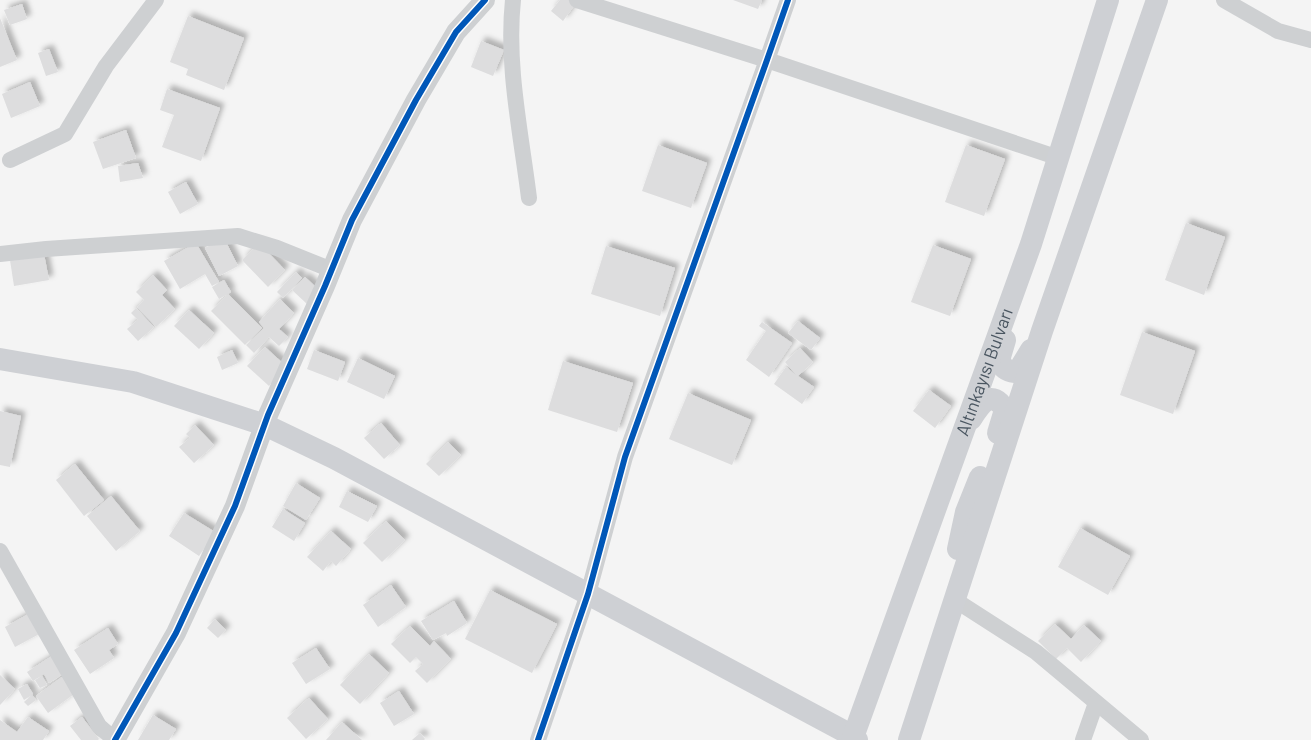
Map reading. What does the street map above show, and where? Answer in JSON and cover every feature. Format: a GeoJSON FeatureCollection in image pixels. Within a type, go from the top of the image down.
{"type":"FeatureCollection","features":[{"type":"Feature","properties":{"kind":"main road","name":"Altınkayısı Bulvarı"},"geometry":{"type":"LineString","coordinates":[[854,739],[1031,244],[1108,0]]}},
{"type":"Feature","properties":{"kind":"main road"},"geometry":{"type":"LineString","coordinates":[[909,740],[1050,311],[1157,0]]}},
{"type":"Feature","properties":{"kind":"main road"},"geometry":{"type":"LineString","coordinates":[[1044,203],[1040,238],[1025,288],[1000,354],[999,360],[1003,368],[1015,372],[1020,368],[1050,311]]}},
{"type":"Feature","properties":{"kind":"main road"},"geometry":{"type":"LineString","coordinates":[[0,359],[133,382],[265,425],[334,458],[854,739]]}},
{"type":"Feature","properties":{"kind":"main road"},"geometry":{"type":"LineString","coordinates":[[955,600],[955,559],[966,512],[1005,410],[1001,404],[993,399],[986,400],[980,405],[963,432]]}},
{"type":"Feature","properties":{"kind":"street"},"geometry":{"type":"LineString","coordinates":[[10,160],[65,134],[106,66],[156,0]]}},
{"type":"Feature","properties":{"kind":"street"},"geometry":{"type":"LineString","coordinates":[[0,551],[99,726],[115,740],[176,633],[235,506],[265,425],[352,220],[416,100],[456,32],[485,0]]}},
{"type":"Feature","properties":{"kind":"street"},"geometry":{"type":"LineString","coordinates":[[513,0],[511,15],[513,85],[529,198]]}},
{"type":"Feature","properties":{"kind":"street"},"geometry":{"type":"LineString","coordinates":[[577,0],[767,60],[1058,158]]}},
{"type":"Feature","properties":{"kind":"street"},"geometry":{"type":"LineString","coordinates":[[538,740],[588,594],[625,457],[788,0]]}},
{"type":"Feature","properties":{"kind":"street"},"geometry":{"type":"LineString","coordinates":[[1224,0],[1278,31],[1311,40]]}},
{"type":"Feature","properties":{"kind":"street"},"geometry":{"type":"LineString","coordinates":[[0,254],[46,249],[238,236],[277,248],[332,270]]}},
{"type":"Feature","properties":{"kind":"street"},"geometry":{"type":"LineString","coordinates":[[955,600],[1036,652],[1141,740]]}},
{"type":"Feature","properties":{"kind":"street"},"geometry":{"type":"LineString","coordinates":[[1083,740],[1096,703]]}},
{"type":"Feature","properties":{"kind":"building"},"geometry":{"type":"Polygon","coordinates":[[[560,0],[576,3],[563,21],[551,11],[560,0]]]}},
{"type":"Feature","properties":{"kind":"building"},"geometry":{"type":"Polygon","coordinates":[[[733,0],[762,0],[758,9],[733,0]]]}},
{"type":"Feature","properties":{"kind":"building"},"geometry":{"type":"Polygon","coordinates":[[[22,4],[27,19],[10,25],[4,10],[22,4]]]}},
{"type":"Feature","properties":{"kind":"building"},"geometry":{"type":"Polygon","coordinates":[[[188,16],[244,38],[224,90],[186,75],[188,69],[170,62],[188,16]]]}},
{"type":"Feature","properties":{"kind":"building"},"geometry":{"type":"Polygon","coordinates":[[[0,18],[17,60],[0,67],[0,18]]]}},
{"type":"Feature","properties":{"kind":"building"},"geometry":{"type":"Polygon","coordinates":[[[481,41],[504,50],[493,76],[471,67],[481,41]]]}},
{"type":"Feature","properties":{"kind":"building"},"geometry":{"type":"Polygon","coordinates":[[[49,49],[58,72],[46,76],[38,53],[49,49]]]}},
{"type":"Feature","properties":{"kind":"building"},"geometry":{"type":"Polygon","coordinates":[[[30,82],[40,106],[11,118],[2,94],[30,82]]]}},
{"type":"Feature","properties":{"kind":"building"},"geometry":{"type":"Polygon","coordinates":[[[167,89],[220,108],[201,161],[162,147],[174,115],[160,110],[167,89]]]}},
{"type":"Feature","properties":{"kind":"building"},"geometry":{"type":"Polygon","coordinates":[[[126,130],[136,158],[103,169],[93,142],[126,130]]]}},
{"type":"Feature","properties":{"kind":"building"},"geometry":{"type":"Polygon","coordinates":[[[658,145],[707,163],[691,208],[642,191],[658,145]]]}},
{"type":"Feature","properties":{"kind":"building"},"geometry":{"type":"Polygon","coordinates":[[[966,145],[1005,159],[984,216],[945,202],[966,145]]]}},
{"type":"Feature","properties":{"kind":"building"},"geometry":{"type":"Polygon","coordinates":[[[138,163],[143,178],[120,182],[118,166],[138,163]]]}},
{"type":"Feature","properties":{"kind":"building"},"geometry":{"type":"Polygon","coordinates":[[[186,182],[198,204],[180,214],[168,192],[186,182]]]}},
{"type":"Feature","properties":{"kind":"building"},"geometry":{"type":"Polygon","coordinates":[[[1186,223],[1225,237],[1204,295],[1165,280],[1186,223]]]}},
{"type":"Feature","properties":{"kind":"building"},"geometry":{"type":"Polygon","coordinates":[[[224,238],[238,266],[219,276],[205,248],[224,238]]]}},
{"type":"Feature","properties":{"kind":"building"},"geometry":{"type":"Polygon","coordinates":[[[196,243],[219,282],[212,286],[205,274],[180,289],[164,261],[196,243]]]}},
{"type":"Feature","properties":{"kind":"building"},"geometry":{"type":"Polygon","coordinates":[[[259,243],[285,270],[268,287],[242,260],[259,243]]]}},
{"type":"Feature","properties":{"kind":"building"},"geometry":{"type":"Polygon","coordinates":[[[933,245],[971,259],[950,316],[911,302],[933,245]]]}},
{"type":"Feature","properties":{"kind":"building"},"geometry":{"type":"Polygon","coordinates":[[[606,246],[675,268],[660,316],[591,294],[606,246]]]}},
{"type":"Feature","properties":{"kind":"building"},"geometry":{"type":"Polygon","coordinates":[[[44,254],[49,280],[14,286],[10,260],[44,254]]]}},
{"type":"Feature","properties":{"kind":"building"},"geometry":{"type":"Polygon","coordinates":[[[296,272],[302,278],[283,298],[277,292],[296,272]]]}},
{"type":"Feature","properties":{"kind":"building"},"geometry":{"type":"Polygon","coordinates":[[[153,275],[167,290],[162,295],[175,309],[156,327],[137,307],[144,300],[136,292],[153,275]]]}},
{"type":"Feature","properties":{"kind":"building"},"geometry":{"type":"Polygon","coordinates":[[[305,277],[320,291],[307,304],[292,290],[305,277]]]}},
{"type":"Feature","properties":{"kind":"building"},"geometry":{"type":"Polygon","coordinates":[[[224,280],[231,292],[219,299],[212,287],[224,280]]]}},
{"type":"Feature","properties":{"kind":"building"},"geometry":{"type":"Polygon","coordinates":[[[228,294],[262,328],[245,345],[211,311],[228,294]]]}},
{"type":"Feature","properties":{"kind":"building"},"geometry":{"type":"Polygon","coordinates":[[[280,299],[294,313],[279,329],[288,337],[279,346],[269,337],[254,353],[246,345],[264,328],[259,322],[280,299]]]}},
{"type":"Feature","properties":{"kind":"building"},"geometry":{"type":"Polygon","coordinates":[[[136,308],[154,327],[138,341],[127,329],[138,320],[131,313],[136,308]]]}},
{"type":"Feature","properties":{"kind":"building"},"geometry":{"type":"Polygon","coordinates":[[[189,310],[214,333],[199,349],[174,326],[189,310]]]}},
{"type":"Feature","properties":{"kind":"building"},"geometry":{"type":"Polygon","coordinates":[[[798,321],[820,338],[811,350],[788,333],[798,321]]]}},
{"type":"Feature","properties":{"kind":"building"},"geometry":{"type":"Polygon","coordinates":[[[762,322],[792,343],[769,377],[746,360],[766,331],[759,326],[762,322]]]}},
{"type":"Feature","properties":{"kind":"building"},"geometry":{"type":"Polygon","coordinates":[[[1142,332],[1195,351],[1173,414],[1120,395],[1142,332]]]}},
{"type":"Feature","properties":{"kind":"building"},"geometry":{"type":"Polygon","coordinates":[[[265,347],[287,367],[269,386],[247,366],[265,347]]]}},
{"type":"Feature","properties":{"kind":"building"},"geometry":{"type":"Polygon","coordinates":[[[800,348],[813,362],[798,376],[814,387],[802,404],[774,384],[786,367],[796,375],[785,362],[800,348]]]}},
{"type":"Feature","properties":{"kind":"building"},"geometry":{"type":"Polygon","coordinates":[[[232,350],[238,363],[222,370],[217,357],[232,350]]]}},
{"type":"Feature","properties":{"kind":"building"},"geometry":{"type":"Polygon","coordinates":[[[314,350],[345,362],[338,381],[307,369],[314,350]]]}},
{"type":"Feature","properties":{"kind":"building"},"geometry":{"type":"Polygon","coordinates":[[[358,358],[395,376],[384,399],[347,382],[358,358]]]}},
{"type":"Feature","properties":{"kind":"building"},"geometry":{"type":"Polygon","coordinates":[[[563,361],[633,383],[617,432],[548,410],[563,361]]]}},
{"type":"Feature","properties":{"kind":"building"},"geometry":{"type":"Polygon","coordinates":[[[929,390],[951,406],[935,428],[913,411],[929,390]]]}},
{"type":"Feature","properties":{"kind":"building"},"geometry":{"type":"Polygon","coordinates":[[[688,393],[751,420],[732,465],[669,439],[688,393]]]}},
{"type":"Feature","properties":{"kind":"building"},"geometry":{"type":"Polygon","coordinates":[[[0,411],[21,416],[10,467],[0,465],[0,411]]]}},
{"type":"Feature","properties":{"kind":"building"},"geometry":{"type":"Polygon","coordinates":[[[381,423],[400,445],[384,459],[364,438],[381,423]]]}},
{"type":"Feature","properties":{"kind":"building"},"geometry":{"type":"Polygon","coordinates":[[[195,425],[214,445],[194,463],[179,447],[190,438],[186,434],[195,425]]]}},
{"type":"Feature","properties":{"kind":"building"},"geometry":{"type":"Polygon","coordinates":[[[448,442],[461,455],[439,476],[426,464],[448,442]]]}},
{"type":"Feature","properties":{"kind":"building"},"geometry":{"type":"Polygon","coordinates":[[[75,464],[104,500],[84,516],[56,480],[75,464]]]}},
{"type":"Feature","properties":{"kind":"building"},"geometry":{"type":"Polygon","coordinates":[[[296,483],[320,498],[306,520],[283,506],[296,483]]]}},
{"type":"Feature","properties":{"kind":"building"},"geometry":{"type":"Polygon","coordinates":[[[347,491],[377,506],[368,522],[339,507],[347,491]]]}},
{"type":"Feature","properties":{"kind":"building"},"geometry":{"type":"Polygon","coordinates":[[[111,496],[140,531],[116,551],[87,516],[111,496]]]}},
{"type":"Feature","properties":{"kind":"building"},"geometry":{"type":"Polygon","coordinates":[[[283,509],[305,523],[294,541],[272,527],[283,509]]]}},
{"type":"Feature","properties":{"kind":"building"},"geometry":{"type":"Polygon","coordinates":[[[184,513],[215,532],[199,556],[169,536],[184,513]]]}},
{"type":"Feature","properties":{"kind":"building"},"geometry":{"type":"Polygon","coordinates":[[[386,521],[405,540],[382,562],[363,543],[386,521]]]}},
{"type":"Feature","properties":{"kind":"building"},"geometry":{"type":"Polygon","coordinates":[[[1080,528],[1130,556],[1108,595],[1058,567],[1080,528]]]}},
{"type":"Feature","properties":{"kind":"building"},"geometry":{"type":"Polygon","coordinates":[[[331,531],[351,549],[336,566],[331,561],[323,571],[307,557],[331,531]]]}},
{"type":"Feature","properties":{"kind":"building"},"geometry":{"type":"Polygon","coordinates":[[[391,585],[406,607],[378,627],[363,605],[391,585]]]}},
{"type":"Feature","properties":{"kind":"building"},"geometry":{"type":"Polygon","coordinates":[[[490,590],[557,624],[532,673],[465,639],[490,590]]]}},
{"type":"Feature","properties":{"kind":"building"},"geometry":{"type":"Polygon","coordinates":[[[454,601],[467,623],[447,636],[446,633],[433,640],[421,621],[454,601]]]}},
{"type":"Feature","properties":{"kind":"building"},"geometry":{"type":"Polygon","coordinates":[[[32,612],[43,632],[15,647],[5,627],[32,612]]]}},
{"type":"Feature","properties":{"kind":"building"},"geometry":{"type":"Polygon","coordinates":[[[215,619],[226,630],[218,638],[207,628],[215,619]]]}},
{"type":"Feature","properties":{"kind":"building"},"geometry":{"type":"Polygon","coordinates":[[[1055,624],[1071,639],[1084,625],[1101,641],[1081,662],[1067,648],[1056,659],[1038,641],[1055,624]]]}},
{"type":"Feature","properties":{"kind":"building"},"geometry":{"type":"Polygon","coordinates":[[[410,626],[430,646],[434,641],[451,659],[427,683],[415,671],[423,664],[416,657],[410,663],[391,644],[410,626]]]}},
{"type":"Feature","properties":{"kind":"building"},"geometry":{"type":"Polygon","coordinates":[[[108,628],[118,644],[109,650],[114,658],[90,674],[74,650],[108,628]]]}},
{"type":"Feature","properties":{"kind":"building"},"geometry":{"type":"Polygon","coordinates":[[[316,648],[330,669],[306,684],[292,663],[316,648]]]}},
{"type":"Feature","properties":{"kind":"building"},"geometry":{"type":"Polygon","coordinates":[[[369,654],[389,673],[360,704],[340,685],[369,654]]]}},
{"type":"Feature","properties":{"kind":"building"},"geometry":{"type":"Polygon","coordinates":[[[52,656],[63,674],[49,683],[44,674],[33,681],[27,672],[52,656]]]}},
{"type":"Feature","properties":{"kind":"building"},"geometry":{"type":"Polygon","coordinates":[[[0,675],[15,689],[0,705],[0,675]]]}},
{"type":"Feature","properties":{"kind":"building"},"geometry":{"type":"Polygon","coordinates":[[[42,676],[47,685],[40,688],[35,680],[42,676]]]}},
{"type":"Feature","properties":{"kind":"building"},"geometry":{"type":"Polygon","coordinates":[[[62,677],[74,694],[48,713],[36,696],[62,677]]]}},
{"type":"Feature","properties":{"kind":"building"},"geometry":{"type":"Polygon","coordinates":[[[27,684],[33,694],[24,700],[18,689],[27,684]]]}},
{"type":"Feature","properties":{"kind":"building"},"geometry":{"type":"Polygon","coordinates":[[[399,691],[414,714],[394,726],[380,703],[399,691]]]}},
{"type":"Feature","properties":{"kind":"building"},"geometry":{"type":"Polygon","coordinates":[[[32,695],[36,700],[28,706],[24,702],[32,695]]]}},
{"type":"Feature","properties":{"kind":"building"},"geometry":{"type":"Polygon","coordinates":[[[309,698],[328,719],[306,739],[287,718],[309,698]]]}},
{"type":"Feature","properties":{"kind":"building"},"geometry":{"type":"Polygon","coordinates":[[[153,715],[176,729],[169,740],[138,740],[153,715]]]}},
{"type":"Feature","properties":{"kind":"building"},"geometry":{"type":"Polygon","coordinates":[[[28,717],[49,731],[43,740],[0,740],[0,720],[17,732],[28,717]]]}},
{"type":"Feature","properties":{"kind":"building"},"geometry":{"type":"Polygon","coordinates":[[[82,717],[98,740],[81,740],[70,726],[82,717]]]}},
{"type":"Feature","properties":{"kind":"building"},"geometry":{"type":"Polygon","coordinates":[[[342,722],[362,740],[326,740],[342,722]]]}},
{"type":"Feature","properties":{"kind":"building"},"geometry":{"type":"Polygon","coordinates":[[[420,733],[424,740],[412,740],[420,733]]]}},
{"type":"Feature","properties":{"kind":"cycle path"},"geometry":{"type":"LineString","coordinates":[[115,740],[176,633],[235,506],[268,415],[352,220],[416,100],[456,32],[485,0]]}},
{"type":"Feature","properties":{"kind":"cycle path"},"geometry":{"type":"LineString","coordinates":[[538,740],[588,594],[625,457],[788,0]]}}]}
